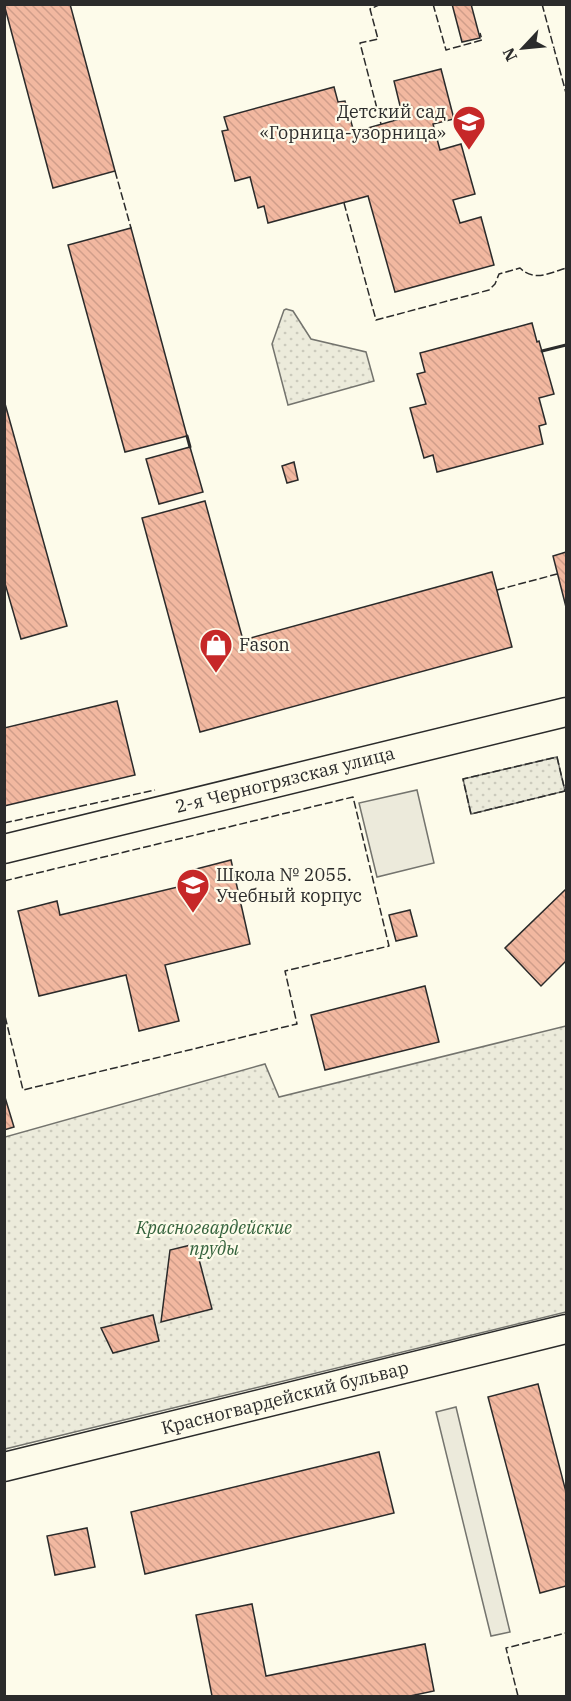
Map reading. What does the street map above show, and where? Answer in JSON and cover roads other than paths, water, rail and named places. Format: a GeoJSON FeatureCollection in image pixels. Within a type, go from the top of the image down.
{"type":"FeatureCollection","features":[{"type":"Feature","properties":{"kind":"street","name":"2-я Черногрязская улица"},"geometry":{"type":"LineString","coordinates":[[4,849],[567,712]]}},
{"type":"Feature","properties":{"kind":"street","name":"Красногвардейский бульвар"},"geometry":{"type":"LineString","coordinates":[[4,1467],[567,1329]]}},
{"type":"Feature","properties":{"kind":"place","name":"Детский сад «Горница-узорница»"},"geometry":{"type":"Point","coordinates":[469,151]}},
{"type":"Feature","properties":{"kind":"place","name":"Fason"},"geometry":{"type":"Point","coordinates":[216,674]}},
{"type":"Feature","properties":{"kind":"place","name":"Школа № 2055. Учебный корпус"},"geometry":{"type":"Point","coordinates":[193,914]}},
{"type":"Feature","properties":{"kind":"park label","name":"Красногвардейские пруды"},"geometry":{"type":"Point","coordinates":[214,1238]}}]}
